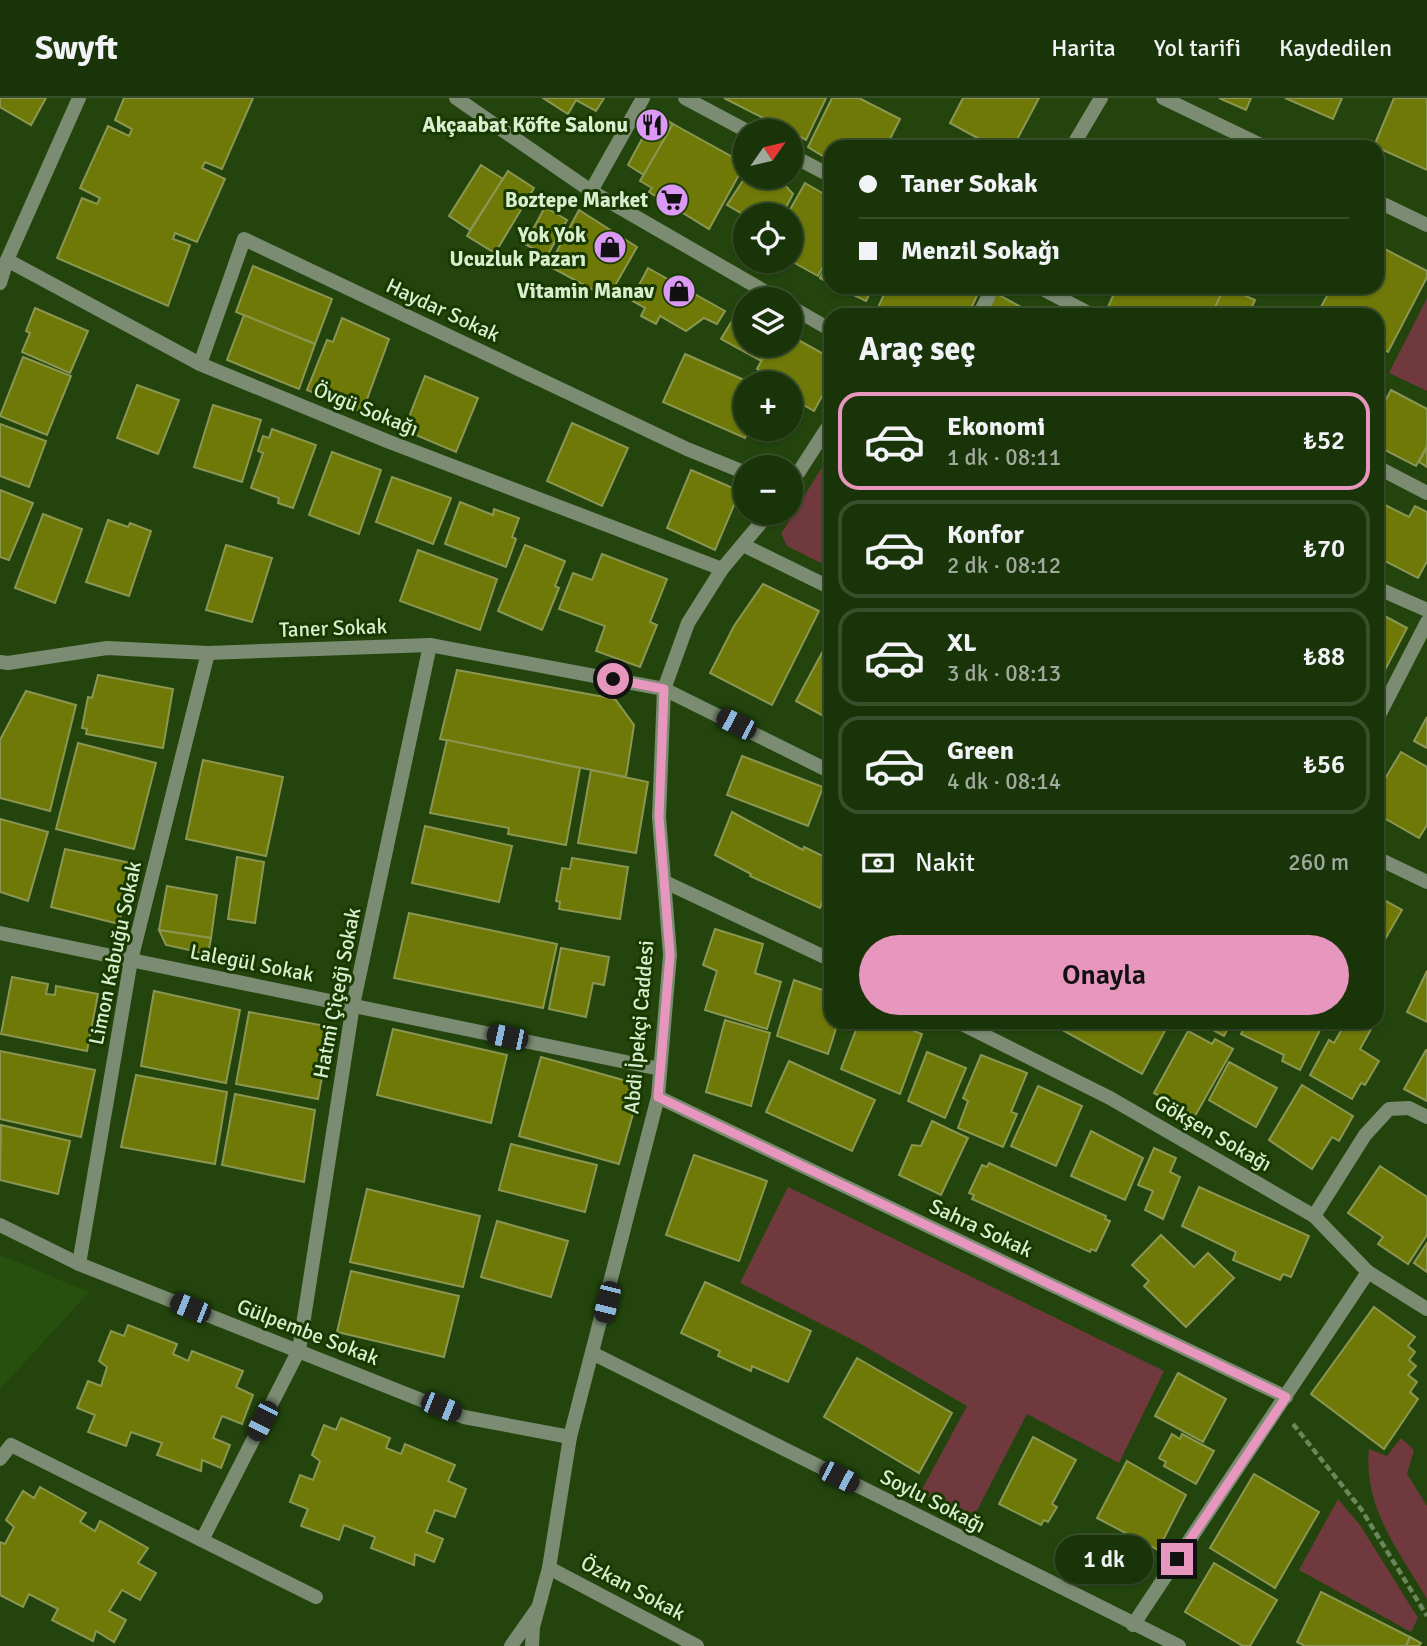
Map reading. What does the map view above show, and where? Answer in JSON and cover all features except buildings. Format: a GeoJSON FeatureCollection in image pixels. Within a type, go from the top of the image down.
{"type":"FeatureCollection","features":[{"type":"Feature","properties":{"kind":"street"},"geometry":{"type":"LineString","coordinates":[[0,283],[7,260],[79,98]]}},
{"type":"Feature","properties":{"kind":"street"},"geometry":{"type":"LineString","coordinates":[[456,98],[592,191],[757,287]]}},
{"type":"Feature","properties":{"kind":"street"},"geometry":{"type":"LineString","coordinates":[[592,191],[643,98]]}},
{"type":"Feature","properties":{"kind":"street"},"geometry":{"type":"LineString","coordinates":[[685,98],[733,124]]}},
{"type":"Feature","properties":{"kind":"street"},"geometry":{"type":"LineString","coordinates":[[1076,140],[1101,98]]}},
{"type":"Feature","properties":{"kind":"street"},"geometry":{"type":"LineString","coordinates":[[1163,98],[1250,140]]}},
{"type":"Feature","properties":{"kind":"street"},"geometry":{"type":"LineString","coordinates":[[803,161],[824,172]]}},
{"type":"Feature","properties":{"kind":"street"},"geometry":{"type":"LineString","coordinates":[[1384,204],[1427,225]]}},
{"type":"Feature","properties":{"kind":"street","name":"Haydar Sokak"},"geometry":{"type":"LineString","coordinates":[[201,364],[244,239],[675,443],[733,468]]}},
{"type":"Feature","properties":{"kind":"street","name":"Övgü Sokağı"},"geometry":{"type":"LineString","coordinates":[[7,260],[201,364],[387,441],[722,569]]}},
{"type":"Feature","properties":{"kind":"street"},"geometry":{"type":"LineString","coordinates":[[1052,294],[1079,308]]}},
{"type":"Feature","properties":{"kind":"street"},"geometry":{"type":"LineString","coordinates":[[803,314],[824,326]]}},
{"type":"Feature","properties":{"kind":"street"},"geometry":{"type":"LineString","coordinates":[[803,465],[824,433]]}},
{"type":"Feature","properties":{"kind":"street"},"geometry":{"type":"LineString","coordinates":[[1384,471],[1427,493]]}},
{"type":"Feature","properties":{"kind":"street","name":"Abdi İpekçi Caddesi"},"geometry":{"type":"LineString","coordinates":[[532,1646],[533,1627],[549,1568],[570,1437],[594,1354],[658,1097],[670,955],[659,817],[664,689],[688,623],[722,569],[759,525]]}},
{"type":"Feature","properties":{"kind":"street"},"geometry":{"type":"LineString","coordinates":[[743,545],[824,585]]}},
{"type":"Feature","properties":{"kind":"street"},"geometry":{"type":"LineString","coordinates":[[1384,590],[1427,610]]}},
{"type":"Feature","properties":{"kind":"street"},"geometry":{"type":"LineString","coordinates":[[1384,705],[1427,622]]}},
{"type":"Feature","properties":{"kind":"street","name":"Taner Sokak"},"geometry":{"type":"LineString","coordinates":[[0,662],[107,649],[208,653],[430,645],[664,689],[824,769]]}},
{"type":"Feature","properties":{"kind":"street","name":"Hatmi Çiçeği Sokak"},"geometry":{"type":"LineString","coordinates":[[202,1540],[299,1350],[353,1005],[430,645]]}},
{"type":"Feature","properties":{"kind":"street","name":"Limon Kabuğu Sokak"},"geometry":{"type":"LineString","coordinates":[[79,1265],[131,960],[208,653]]}},
{"type":"Feature","properties":{"kind":"street"},"geometry":{"type":"LineString","coordinates":[[1384,862],[1427,883]]}},
{"type":"Feature","properties":{"kind":"street"},"geometry":{"type":"LineString","coordinates":[[664,882],[824,957]]}},
{"type":"Feature","properties":{"kind":"street","name":"Lalegül Sokak"},"geometry":{"type":"LineString","coordinates":[[0,933],[660,1069]]}},
{"type":"Feature","properties":{"kind":"street","name":"Gökşen Sokağı"},"geometry":{"type":"LineString","coordinates":[[972,1029],[1110,1098],[1314,1216],[1368,1272],[1427,1309]]}},
{"type":"Feature","properties":{"kind":"street","name":"Sahra Sokak"},"geometry":{"type":"LineString","coordinates":[[658,1097],[1283,1402]]}},
{"type":"Feature","properties":{"kind":"street"},"geometry":{"type":"LineString","coordinates":[[1314,1216],[1365,1135],[1389,1109],[1409,1108],[1427,1117]]}},
{"type":"Feature","properties":{"kind":"street","name":"Gülpembe Sokak"},"geometry":{"type":"LineString","coordinates":[[0,1225],[79,1265],[464,1416],[570,1437]]}},
{"type":"Feature","properties":{"kind":"street"},"geometry":{"type":"LineString","coordinates":[[1133,1625],[1368,1272]]}},
{"type":"Feature","properties":{"kind":"street","name":"Soylu Sokağı"},"geometry":{"type":"LineString","coordinates":[[594,1354],[1179,1646]]}},
{"type":"Feature","properties":{"kind":"street"},"geometry":{"type":"LineString","coordinates":[[0,1460],[11,1445],[316,1597]]}},
{"type":"Feature","properties":{"kind":"street","name":"Özkan Sokak"},"geometry":{"type":"LineString","coordinates":[[549,1568],[697,1646]]}},
{"type":"Feature","properties":{"kind":"street"},"geometry":{"type":"LineString","coordinates":[[511,1646],[539,1605]]}},
{"type":"Feature","properties":{"kind":"path"},"geometry":{"type":"LineString","coordinates":[[1283,1402],[1361,1509],[1427,1616]]}},
{"type":"Feature","properties":{"kind":"shaded area"},"geometry":{"type":"Polygon","coordinates":[[[1427,298],[1427,391],[1389,373],[1427,298]]]}},
{"type":"Feature","properties":{"kind":"shaded area"},"geometry":{"type":"Polygon","coordinates":[[[824,464],[824,564],[787,546],[781,534],[787,525],[803,525],[803,498],[824,464]]]}},
{"type":"Feature","properties":{"kind":"shaded area"},"geometry":{"type":"Polygon","coordinates":[[[788,1187],[1164,1371],[1119,1463],[1027,1414],[973,1518],[920,1493],[967,1406],[859,1343],[740,1283],[788,1187]]]}},
{"type":"Feature","properties":{"kind":"shaded area"},"geometry":{"type":"Polygon","coordinates":[[[0,1255],[89,1292],[0,1389],[0,1255]]]}},
{"type":"Feature","properties":{"kind":"shaded area"},"geometry":{"type":"Polygon","coordinates":[[[1401,1438],[1414,1450],[1407,1474],[1427,1506],[1427,1599],[1385,1528],[1372,1490],[1369,1449],[1387,1456],[1401,1438]]]}},
{"type":"Feature","properties":{"kind":"shaded area"},"geometry":{"type":"Polygon","coordinates":[[[1338,1499],[1360,1525],[1418,1618],[1411,1632],[1299,1570],[1338,1499]]]}},
{"type":"Feature","properties":{"kind":"place","name":"Akçaabat Köfte Salonu"},"geometry":{"type":"Point","coordinates":[652,125]}},
{"type":"Feature","properties":{"kind":"place","name":"Boztepe Market"},"geometry":{"type":"Point","coordinates":[672,200]}},
{"type":"Feature","properties":{"kind":"place","name":"Yok Yok Ucuzluk Pazarı"},"geometry":{"type":"Point","coordinates":[610,247]}},
{"type":"Feature","properties":{"kind":"place","name":"Vitamin Manav"},"geometry":{"type":"Point","coordinates":[679,291]}},
{"type":"Feature","properties":{"kind":"route"},"geometry":{"type":"LineString","coordinates":[[613,679],[664,689],[659,817],[670,955],[658,1097],[1286,1397],[1177,1559]]}}]}
